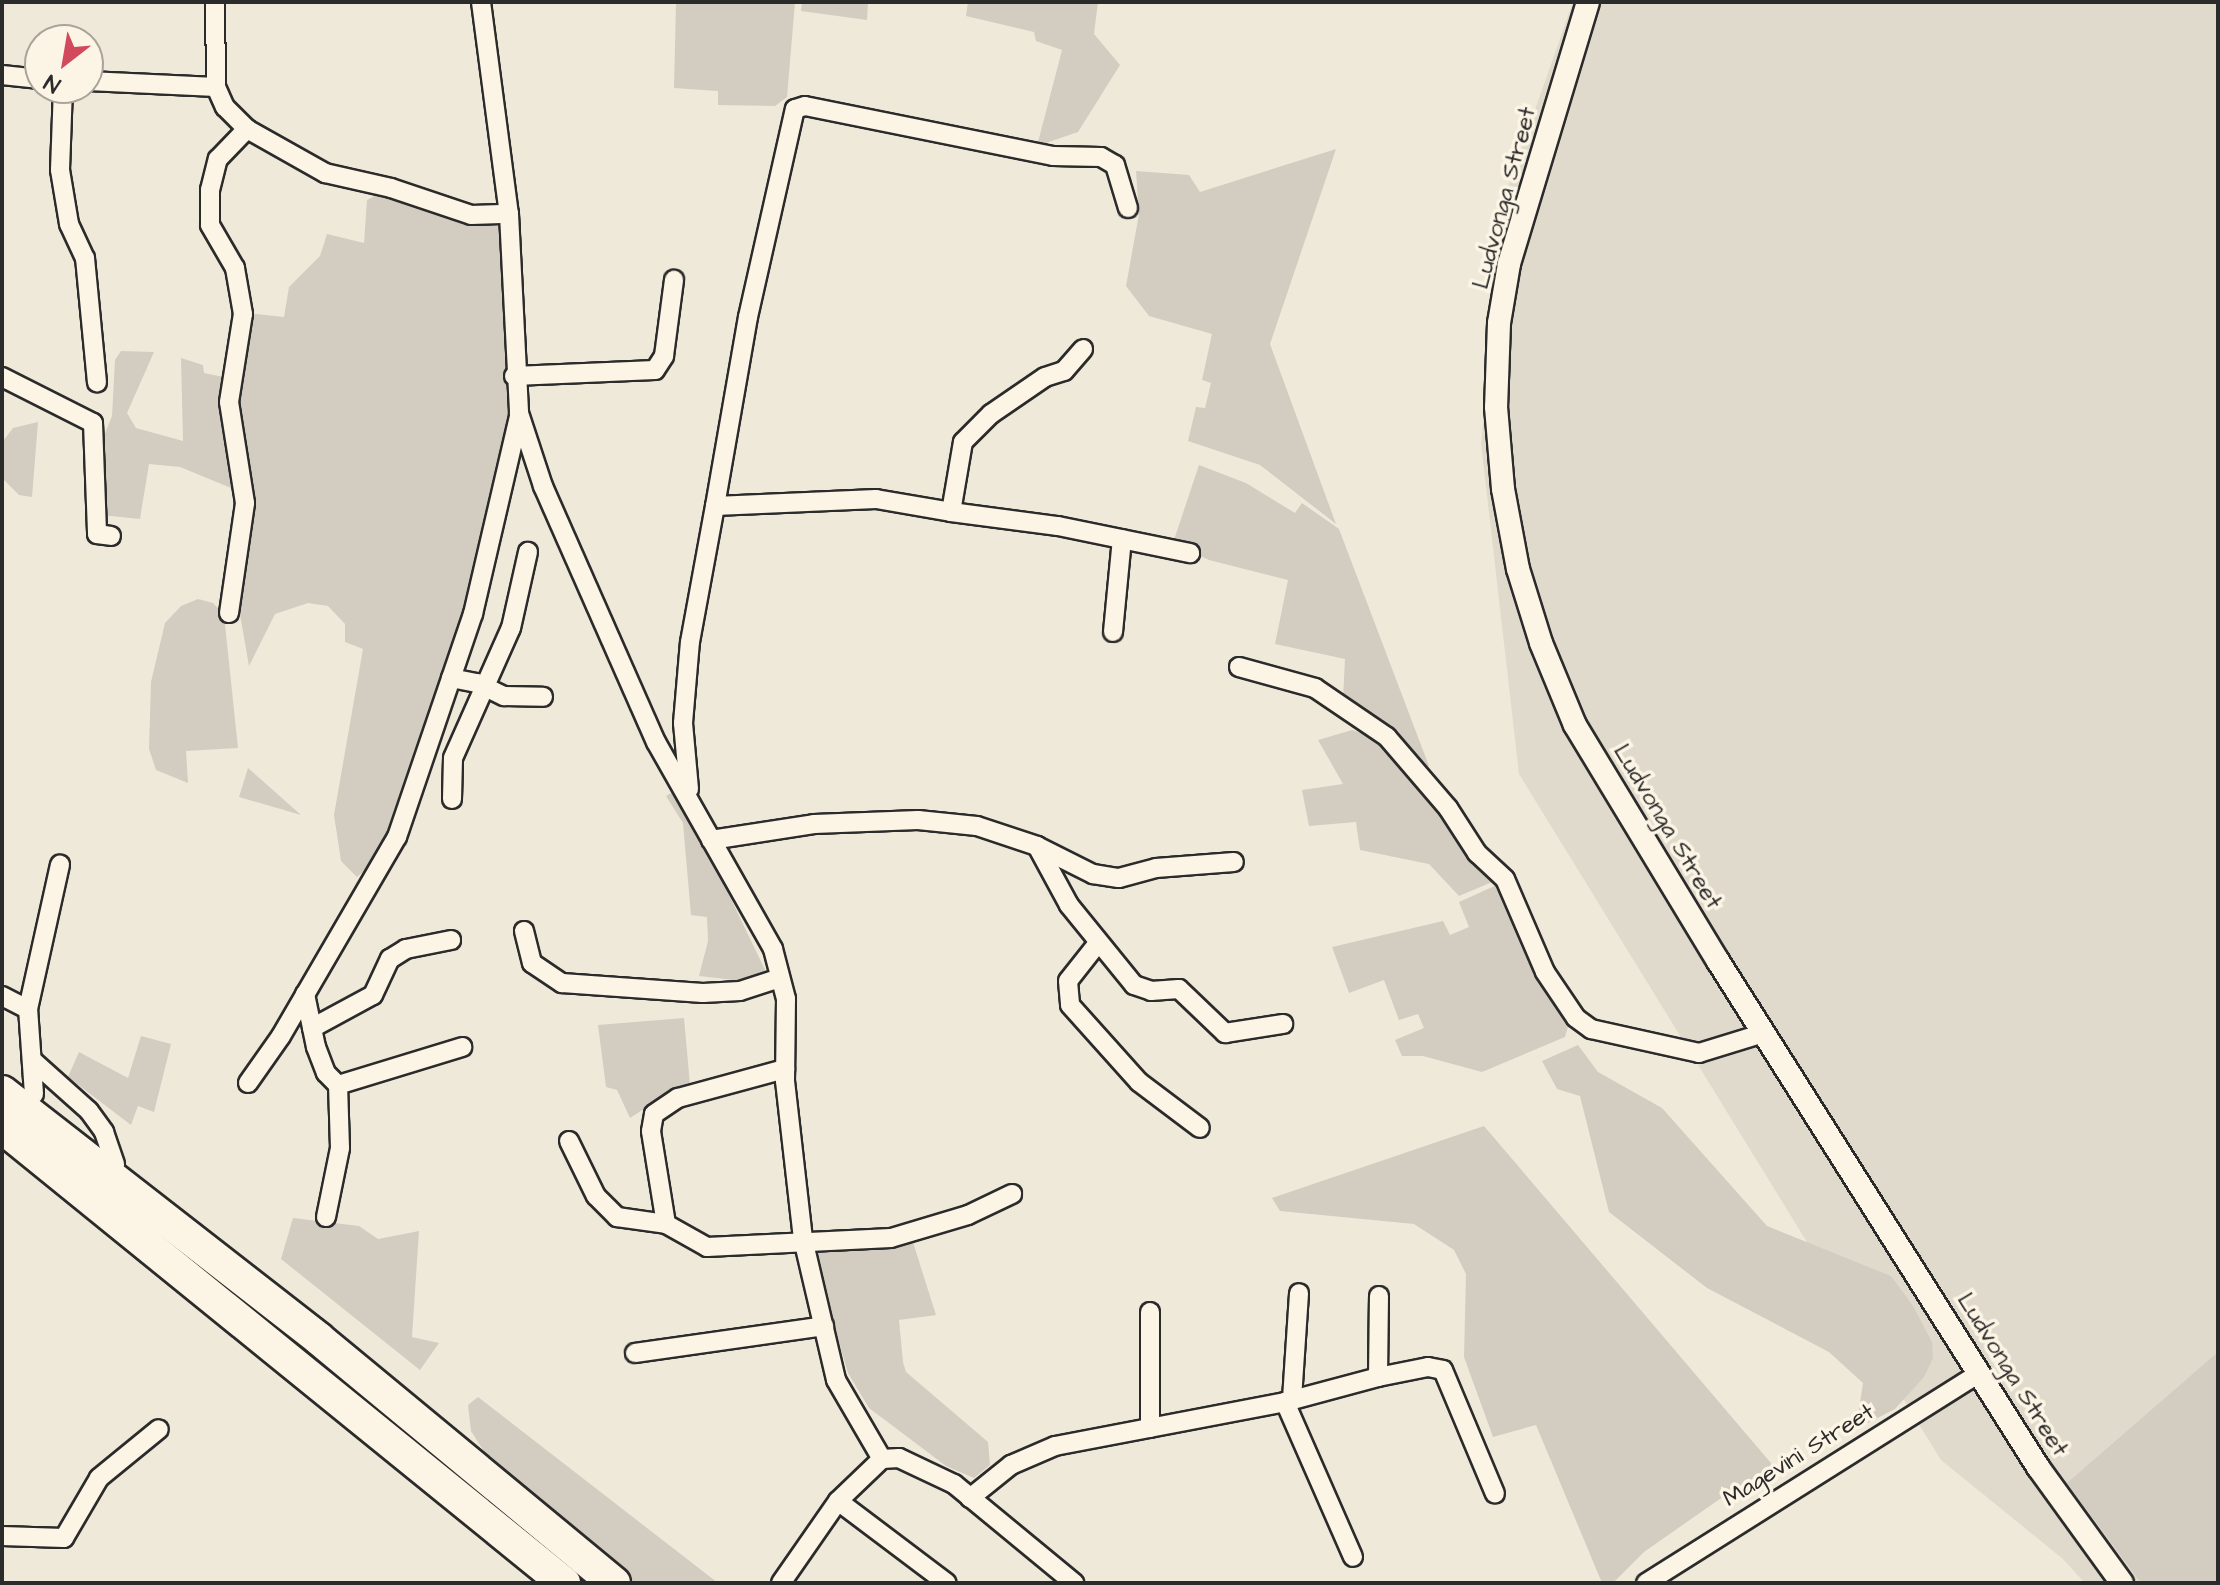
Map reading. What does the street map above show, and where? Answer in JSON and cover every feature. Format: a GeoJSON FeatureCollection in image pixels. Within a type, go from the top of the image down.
{"type":"FeatureCollection","features":[{"type":"Feature","properties":{"kind":"highway"},"geometry":{"type":"LineString","coordinates":[[17,1063],[18,1093],[614,1583]]}},
{"type":"Feature","properties":{"kind":"highway"},"geometry":{"type":"LineString","coordinates":[[18,1093],[115,1164],[319,1339]]}},
{"type":"Feature","properties":{"kind":"highway"},"geometry":{"type":"LineString","coordinates":[[2,1130],[73,1184],[564,1583]]}},
{"type":"Feature","properties":{"kind":"street"},"geometry":{"type":"LineString","coordinates":[[215,2],[216,87],[225,107],[247,129],[325,173],[391,188],[471,215],[509,214]]}},
{"type":"Feature","properties":{"kind":"street"},"geometry":{"type":"LineString","coordinates":[[481,2],[509,214],[514,376],[519,413],[543,486],[656,742],[690,796],[711,840],[773,949],[786,999],[785,1069],[803,1239],[836,1380],[882,1459]]}},
{"type":"Feature","properties":{"kind":"street","name":"Ludvonga Street"},"geometry":{"type":"LineString","coordinates":[[1588,2],[1506,279],[1499,323],[1496,407],[1503,489],[1518,569],[1575,725],[1764,1033],[1979,1373],[2122,1583]]}},
{"type":"Feature","properties":{"kind":"street"},"geometry":{"type":"LineString","coordinates":[[2,75],[24,77]]}},
{"type":"Feature","properties":{"kind":"street"},"geometry":{"type":"LineString","coordinates":[[104,82],[216,87]]}},
{"type":"Feature","properties":{"kind":"street"},"geometry":{"type":"LineString","coordinates":[[63,104],[61,182],[69,224],[85,258],[97,382]]}},
{"type":"Feature","properties":{"kind":"street"},"geometry":{"type":"LineString","coordinates":[[690,796],[683,723],[690,642],[748,317],[795,109],[805,106],[888,121],[1053,156],[1101,157],[1115,165],[1128,208]]}},
{"type":"Feature","properties":{"kind":"street"},"geometry":{"type":"LineString","coordinates":[[229,613],[245,503],[229,402],[243,314],[235,268],[210,225],[210,190],[218,159],[247,129]]}},
{"type":"Feature","properties":{"kind":"street"},"geometry":{"type":"LineString","coordinates":[[514,376],[655,370],[664,356],[674,280]]}},
{"type":"Feature","properties":{"kind":"street"},"geometry":{"type":"LineString","coordinates":[[951,512],[963,442],[991,414],[1045,377],[1064,371],[1083,349]]}},
{"type":"Feature","properties":{"kind":"street"},"geometry":{"type":"LineString","coordinates":[[2,377],[93,423],[97,534],[111,536]]}},
{"type":"Feature","properties":{"kind":"street"},"geometry":{"type":"LineString","coordinates":[[248,1083],[305,994],[355,905],[385,865],[473,614],[519,413]]}},
{"type":"Feature","properties":{"kind":"street"},"geometry":{"type":"LineString","coordinates":[[715,506],[876,499],[1190,553]]}},
{"type":"Feature","properties":{"kind":"street"},"geometry":{"type":"LineString","coordinates":[[1113,632],[1122,539]]}},
{"type":"Feature","properties":{"kind":"street"},"geometry":{"type":"LineString","coordinates":[[452,799],[453,758],[511,628],[528,552]]}},
{"type":"Feature","properties":{"kind":"street"},"geometry":{"type":"LineString","coordinates":[[1239,667],[1315,688],[1387,737],[1448,808],[1477,853],[1505,879],[1545,972],[1576,1018],[1591,1029],[1699,1053],[1764,1033]]}},
{"type":"Feature","properties":{"kind":"street"},"geometry":{"type":"LineString","coordinates":[[451,678],[484,686],[504,696],[543,697]]}},
{"type":"Feature","properties":{"kind":"street"},"geometry":{"type":"LineString","coordinates":[[711,840],[814,824],[918,820],[977,826],[1037,846],[1084,870],[1119,878],[1156,868],[1234,862]]}},
{"type":"Feature","properties":{"kind":"street"},"geometry":{"type":"LineString","coordinates":[[1037,846],[1069,905],[1134,985],[1151,991],[1179,989],[1225,1033],[1283,1024]]}},
{"type":"Feature","properties":{"kind":"street"},"geometry":{"type":"LineString","coordinates":[[60,865],[17,1063],[89,1111],[104,1132],[115,1164]]}},
{"type":"Feature","properties":{"kind":"street"},"geometry":{"type":"LineString","coordinates":[[524,931],[532,963],[562,983],[703,993],[740,991],[780,978]]}},
{"type":"Feature","properties":{"kind":"street"},"geometry":{"type":"LineString","coordinates":[[312,1028],[373,995],[390,959],[406,949],[451,940]]}},
{"type":"Feature","properties":{"kind":"street"},"geometry":{"type":"LineString","coordinates":[[1098,943],[1068,981],[1070,1005],[1139,1082],[1200,1128]]}},
{"type":"Feature","properties":{"kind":"street"},"geometry":{"type":"LineString","coordinates":[[305,994],[326,1073],[338,1085],[340,1148],[326,1217]]}},
{"type":"Feature","properties":{"kind":"street"},"geometry":{"type":"LineString","coordinates":[[2,996],[28,1009]]}},
{"type":"Feature","properties":{"kind":"street"},"geometry":{"type":"LineString","coordinates":[[338,1085],[462,1047]]}},
{"type":"Feature","properties":{"kind":"street"},"geometry":{"type":"LineString","coordinates":[[666,1224],[651,1131],[654,1114],[678,1098],[785,1069]]}},
{"type":"Feature","properties":{"kind":"street"},"geometry":{"type":"LineString","coordinates":[[569,1141],[596,1196],[617,1217],[639,1224],[666,1224],[707,1247],[803,1239],[852,1243],[891,1238],[968,1215],[1012,1194]]}},
{"type":"Feature","properties":{"kind":"street"},"geometry":{"type":"LineString","coordinates":[[1299,1293],[1289,1400],[1353,1557]]}},
{"type":"Feature","properties":{"kind":"street"},"geometry":{"type":"LineString","coordinates":[[1378,1377],[1379,1296]]}},
{"type":"Feature","properties":{"kind":"street"},"geometry":{"type":"LineString","coordinates":[[1150,1312],[1150,1428]]}},
{"type":"Feature","properties":{"kind":"street"},"geometry":{"type":"LineString","coordinates":[[635,1353],[824,1326]]}},
{"type":"Feature","properties":{"kind":"street"},"geometry":{"type":"LineString","coordinates":[[970,1498],[1011,1465],[1055,1446],[1289,1400],[1428,1367],[1443,1370],[1495,1494]]}},
{"type":"Feature","properties":{"kind":"street","name":"Magevini Street"},"geometry":{"type":"LineString","coordinates":[[1646,1583],[1979,1373]]}},
{"type":"Feature","properties":{"kind":"street"},"geometry":{"type":"LineString","coordinates":[[2,1536],[64,1538],[99,1478],[159,1429]]}},
{"type":"Feature","properties":{"kind":"street"},"geometry":{"type":"LineString","coordinates":[[882,1459],[922,1465],[970,1498],[1074,1583]]}},
{"type":"Feature","properties":{"kind":"street"},"geometry":{"type":"LineString","coordinates":[[781,1583],[838,1501],[882,1459]]}},
{"type":"Feature","properties":{"kind":"street"},"geometry":{"type":"LineString","coordinates":[[838,1501],[947,1583]]}},
{"type":"Feature","properties":{"kind":"shaded area"},"geometry":{"type":"Polygon","coordinates":[[[676,2],[795,2],[787,97],[775,106],[718,105],[718,91],[674,88],[676,2]]]}},
{"type":"Feature","properties":{"kind":"shaded area"},"geometry":{"type":"Polygon","coordinates":[[[802,2],[868,2],[867,20],[801,11],[802,2]]]}},
{"type":"Feature","properties":{"kind":"shaded area"},"geometry":{"type":"Polygon","coordinates":[[[968,2],[1098,2],[1094,34],[1120,65],[1078,132],[1037,146],[1062,50],[1036,41],[1034,32],[966,16],[968,2]]]}},
{"type":"Feature","properties":{"kind":"shaded area"},"geometry":{"type":"Polygon","coordinates":[[[1573,2],[2218,2],[2218,1583],[2085,1583],[2063,1559],[1941,1460],[1519,774],[1481,443],[1505,195],[1573,2]]]}},
{"type":"Feature","properties":{"kind":"shaded area"},"geometry":{"type":"Polygon","coordinates":[[[1336,149],[1270,344],[1336,524],[1260,465],[1188,441],[1196,407],[1205,408],[1211,383],[1202,380],[1212,334],[1149,316],[1126,286],[1139,214],[1136,171],[1189,175],[1200,192],[1336,149]]]}},
{"type":"Feature","properties":{"kind":"shaded area"},"geometry":{"type":"Polygon","coordinates":[[[382,192],[503,219],[511,422],[465,616],[396,814],[371,864],[357,877],[341,861],[334,815],[363,649],[345,642],[345,624],[328,606],[308,603],[275,614],[249,666],[237,597],[238,438],[247,313],[284,317],[289,287],[320,256],[327,234],[364,243],[367,200],[382,192]]]}},
{"type":"Feature","properties":{"kind":"shaded area"},"geometry":{"type":"Polygon","coordinates":[[[121,351],[154,352],[127,413],[136,428],[183,441],[181,358],[203,365],[204,373],[228,378],[236,490],[180,467],[149,464],[140,519],[101,515],[98,451],[112,416],[115,360],[121,351]]]}},
{"type":"Feature","properties":{"kind":"shaded area"},"geometry":{"type":"Polygon","coordinates":[[[38,422],[32,497],[19,495],[2,478],[3,441],[13,428],[38,422]]]}},
{"type":"Feature","properties":{"kind":"shaded area"},"geometry":{"type":"Polygon","coordinates":[[[1199,465],[1246,483],[1295,513],[1302,503],[1339,529],[1429,766],[1423,770],[1343,699],[1345,659],[1275,644],[1288,580],[1209,560],[1173,543],[1199,465]]]}},
{"type":"Feature","properties":{"kind":"shaded area"},"geometry":{"type":"Polygon","coordinates":[[[198,599],[213,603],[224,615],[238,748],[186,751],[188,783],[156,770],[149,749],[151,682],[165,623],[181,606],[198,599]]]}},
{"type":"Feature","properties":{"kind":"shaded area"},"geometry":{"type":"Polygon","coordinates":[[[1352,730],[1388,743],[1497,880],[1459,896],[1429,864],[1360,850],[1356,822],[1309,826],[1302,790],[1343,784],[1318,740],[1352,730]]]}},
{"type":"Feature","properties":{"kind":"shaded area"},"geometry":{"type":"Polygon","coordinates":[[[248,768],[301,815],[239,797],[248,768]]]}},
{"type":"Feature","properties":{"kind":"shaded area"},"geometry":{"type":"Polygon","coordinates":[[[678,789],[767,974],[752,982],[699,976],[708,941],[707,917],[691,915],[683,823],[666,796],[678,789]]]}},
{"type":"Feature","properties":{"kind":"shaded area"},"geometry":{"type":"Polygon","coordinates":[[[1499,884],[1570,1020],[1565,1037],[1482,1072],[1423,1056],[1402,1056],[1395,1040],[1424,1028],[1418,1014],[1399,1020],[1384,980],[1349,993],[1332,947],[1443,921],[1450,935],[1469,927],[1459,902],[1499,884]]]}},
{"type":"Feature","properties":{"kind":"shaded area"},"geometry":{"type":"Polygon","coordinates":[[[684,1018],[690,1085],[678,1087],[630,1118],[617,1090],[606,1087],[598,1025],[684,1018]]]}},
{"type":"Feature","properties":{"kind":"shaded area"},"geometry":{"type":"Polygon","coordinates":[[[141,1036],[171,1044],[154,1112],[138,1106],[131,1125],[68,1077],[79,1052],[128,1078],[141,1036]]]}},
{"type":"Feature","properties":{"kind":"shaded area"},"geometry":{"type":"Polygon","coordinates":[[[1578,1045],[1598,1072],[1662,1108],[1767,1226],[1891,1276],[1913,1306],[1932,1342],[1933,1358],[1924,1377],[1895,1409],[1856,1429],[1863,1383],[1829,1352],[1707,1288],[1609,1212],[1580,1096],[1557,1089],[1542,1061],[1578,1045]]]}},
{"type":"Feature","properties":{"kind":"shaded area"},"geometry":{"type":"Polygon","coordinates":[[[1484,1126],[1776,1469],[1727,1494],[1644,1552],[1613,1583],[1602,1583],[1536,1425],[1493,1437],[1464,1357],[1466,1274],[1454,1250],[1414,1224],[1280,1211],[1272,1198],[1484,1126]]]}},
{"type":"Feature","properties":{"kind":"shaded area"},"geometry":{"type":"Polygon","coordinates":[[[293,1218],[359,1226],[378,1239],[419,1231],[412,1337],[439,1343],[420,1370],[281,1259],[293,1218]]]}},
{"type":"Feature","properties":{"kind":"shaded area"},"geometry":{"type":"Polygon","coordinates":[[[912,1239],[936,1315],[899,1320],[903,1362],[906,1372],[988,1442],[990,1465],[974,1478],[946,1466],[869,1408],[848,1373],[830,1312],[816,1246],[856,1250],[912,1239]]]}},
{"type":"Feature","properties":{"kind":"shaded area"},"geometry":{"type":"Polygon","coordinates":[[[2218,1352],[2218,1583],[2141,1583],[2067,1483],[2218,1352]]]}},
{"type":"Feature","properties":{"kind":"shaded area"},"geometry":{"type":"Polygon","coordinates":[[[478,1397],[718,1583],[634,1583],[492,1464],[471,1431],[468,1405],[478,1397]]]}}]}
